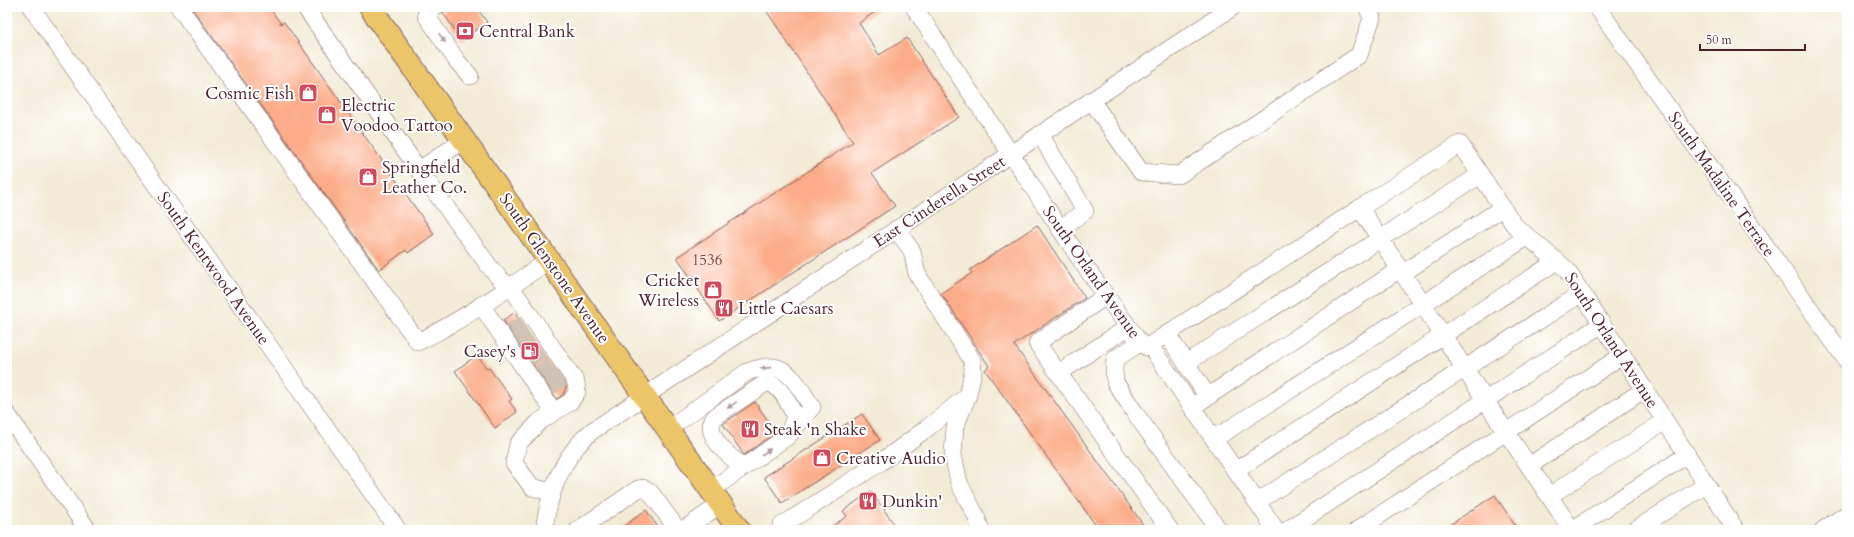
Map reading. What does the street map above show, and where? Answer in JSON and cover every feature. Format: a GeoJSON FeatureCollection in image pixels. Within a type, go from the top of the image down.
{"type":"FeatureCollection","features":[{"type":"Feature","properties":{"kind":"main road","name":"South Glenstone Avenue"},"geometry":{"type":"LineString","coordinates":[[370,7],[739,530]]}},
{"type":"Feature","properties":{"kind":"street","name":"South Kentwood Avenue"},"geometry":{"type":"LineString","coordinates":[[31,7],[398,530]]}},
{"type":"Feature","properties":{"kind":"street"},"geometry":{"type":"LineString","coordinates":[[179,7],[418,342],[442,330],[481,306],[549,260]]}},
{"type":"Feature","properties":{"kind":"street"},"geometry":{"type":"LineString","coordinates":[[305,7],[419,170],[489,266],[500,279],[511,287],[527,341],[551,376],[554,412]]}},
{"type":"Feature","properties":{"kind":"street"},"geometry":{"type":"LineString","coordinates":[[435,7],[426,15],[457,61],[470,76]]}},
{"type":"Feature","properties":{"kind":"street","name":"South Orland Avenue"},"geometry":{"type":"LineString","coordinates":[[914,7],[988,121],[1106,296],[1128,327],[1144,345],[1153,350],[1276,530]]}},
{"type":"Feature","properties":{"kind":"street","name":"East Cinderella Street"},"geometry":{"type":"LineString","coordinates":[[544,530],[552,492],[563,465],[581,440],[604,422],[1233,7]]}},
{"type":"Feature","properties":{"kind":"street"},"geometry":{"type":"LineString","coordinates":[[1091,100],[1141,172],[1179,175],[1359,55],[1372,18],[1367,7]]}},
{"type":"Feature","properties":{"kind":"street","name":"South Madaline Terrace"},"geometry":{"type":"LineString","coordinates":[[1596,7],[1847,361]]}},
{"type":"Feature","properties":{"kind":"street"},"geometry":{"type":"LineString","coordinates":[[1040,134],[1085,211],[1060,229]]}},
{"type":"Feature","properties":{"kind":"street"},"geometry":{"type":"LineString","coordinates":[[419,170],[464,140]]}},
{"type":"Feature","properties":{"kind":"street","name":"South Orland Avenue"},"geometry":{"type":"LineString","coordinates":[[1360,208],[1460,144],[1514,225],[1566,269],[1736,530]]}},
{"type":"Feature","properties":{"kind":"street"},"geometry":{"type":"LineString","coordinates":[[1186,363],[1480,175]]}},
{"type":"Feature","properties":{"kind":"street"},"geometry":{"type":"LineString","coordinates":[[1115,358],[1167,334],[1360,208],[1506,432],[1572,530],[1687,455]]}},
{"type":"Feature","properties":{"kind":"street"},"geometry":{"type":"LineString","coordinates":[[1192,407],[1502,208]]}},
{"type":"Feature","properties":{"kind":"street"},"geometry":{"type":"LineString","coordinates":[[896,229],[912,251],[918,274],[972,360],[973,371],[968,395],[954,427],[953,454],[959,483],[976,516],[981,530]]}},
{"type":"Feature","properties":{"kind":"street"},"geometry":{"type":"LineString","coordinates":[[1214,439],[1527,237]]}},
{"type":"Feature","properties":{"kind":"street"},"geometry":{"type":"LineString","coordinates":[[1235,470],[1557,262]]}},
{"type":"Feature","properties":{"kind":"street"},"geometry":{"type":"LineString","coordinates":[[1257,502],[1464,367],[1582,293]]}},
{"type":"Feature","properties":{"kind":"street"},"geometry":{"type":"LineString","coordinates":[[1106,296],[1037,343],[1170,530]]}},
{"type":"Feature","properties":{"kind":"street"},"geometry":{"type":"LineString","coordinates":[[481,306],[527,341],[551,376],[576,382],[577,392],[570,402],[539,422],[518,444],[514,463],[532,488],[552,492]]}},
{"type":"Feature","properties":{"kind":"street"},"geometry":{"type":"LineString","coordinates":[[1287,530],[1602,324]]}},
{"type":"Feature","properties":{"kind":"street"},"geometry":{"type":"LineString","coordinates":[[1058,373],[1128,327]]}},
{"type":"Feature","properties":{"kind":"street"},"geometry":{"type":"LineString","coordinates":[[1167,334],[1208,397]]}},
{"type":"Feature","properties":{"kind":"street"},"geometry":{"type":"LineString","coordinates":[[1104,343],[1115,358],[1115,382],[1137,416],[1219,530]]}},
{"type":"Feature","properties":{"kind":"street"},"geometry":{"type":"LineString","coordinates":[[1357,530],[1623,355]]}},
{"type":"Feature","properties":{"kind":"street"},"geometry":{"type":"LineString","coordinates":[[668,429],[747,372],[762,367],[775,367],[787,373],[797,384],[812,407],[788,436],[744,467],[683,530]]}},
{"type":"Feature","properties":{"kind":"street"},"geometry":{"type":"LineString","coordinates":[[712,419],[766,382],[774,385],[782,395],[795,417],[788,436]]}},
{"type":"Feature","properties":{"kind":"street"},"geometry":{"type":"LineString","coordinates":[[1529,466],[1645,389]]}},
{"type":"Feature","properties":{"kind":"street"},"geometry":{"type":"LineString","coordinates":[[781,529],[881,462],[926,429],[968,395]]}},
{"type":"Feature","properties":{"kind":"street"},"geometry":{"type":"LineString","coordinates":[[712,397],[713,432],[719,446],[726,454],[744,467]]}},
{"type":"Feature","properties":{"kind":"street"},"geometry":{"type":"LineString","coordinates":[[7,414],[88,530]]}},
{"type":"Feature","properties":{"kind":"street"},"geometry":{"type":"LineString","coordinates":[[1549,496],[1665,421]]}},
{"type":"Feature","properties":{"kind":"street"},"geometry":{"type":"LineString","coordinates":[[1635,530],[1706,485]]}},
{"type":"Feature","properties":{"kind":"street"},"geometry":{"type":"LineString","coordinates":[[578,530],[638,489],[643,488],[650,492],[678,530]]}},
{"type":"Feature","properties":{"kind":"street"},"geometry":{"type":"LineString","coordinates":[[1823,530],[1847,514]]}},
{"type":"Feature","properties":{"kind":"building"},"geometry":{"type":"Polygon","coordinates":[[[191,7],[269,7],[281,24],[284,22],[434,234],[408,253],[406,250],[379,270],[191,7]]]}},
{"type":"Feature","properties":{"kind":"building","name":"Central Bank"},"geometry":{"type":"Polygon","coordinates":[[[445,7],[476,7],[487,22],[462,40],[443,13],[445,7]]]}},
{"type":"Feature","properties":{"kind":"building"},"geometry":{"type":"Polygon","coordinates":[[[764,7],[882,7],[859,23],[879,55],[907,38],[959,117],[872,173],[895,206],[719,321],[677,257],[853,142],[764,7]]]}},
{"type":"Feature","properties":{"kind":"building"},"geometry":{"type":"Polygon","coordinates":[[[1037,225],[1085,298],[1014,345],[1147,530],[1099,530],[985,370],[989,366],[941,293],[972,273],[970,270],[1037,225]]]}},
{"type":"Feature","properties":{"kind":"building"},"geometry":{"type":"Polygon","coordinates":[[[514,313],[566,387],[563,395],[557,399],[503,320],[514,313]]]}},
{"type":"Feature","properties":{"kind":"building"},"geometry":{"type":"Polygon","coordinates":[[[477,355],[487,369],[489,368],[512,399],[509,401],[517,412],[495,428],[455,371],[477,355]]]}},
{"type":"Feature","properties":{"kind":"building","name":"Steak 'n Shake"},"geometry":{"type":"Polygon","coordinates":[[[755,402],[776,432],[744,455],[723,424],[755,402]]]}},
{"type":"Feature","properties":{"kind":"building","name":"Creative Audio"},"geometry":{"type":"Polygon","coordinates":[[[862,414],[880,440],[782,503],[764,477],[862,414]]]}},
{"type":"Feature","properties":{"kind":"building","name":"Dunkin'"},"geometry":{"type":"Polygon","coordinates":[[[871,491],[898,530],[827,530],[847,516],[843,511],[871,491]]]}},
{"type":"Feature","properties":{"kind":"building"},"geometry":{"type":"Polygon","coordinates":[[[1495,495],[1518,530],[1442,530],[1495,495]]]}},
{"type":"Feature","properties":{"kind":"building"},"geometry":{"type":"Polygon","coordinates":[[[646,510],[660,530],[619,530],[646,510]]]}},
{"type":"Feature","properties":{"kind":"tunnel"},"geometry":{"type":"LineString","coordinates":[[511,332],[524,324]]}},
{"type":"Feature","properties":{"kind":"tunnel"},"geometry":{"type":"LineString","coordinates":[[520,346],[532,337]]}},
{"type":"Feature","properties":{"kind":"tunnel"},"geometry":{"type":"LineString","coordinates":[[529,359],[542,350]]}},
{"type":"Feature","properties":{"kind":"tunnel"},"geometry":{"type":"LineString","coordinates":[[540,374],[552,365]]}},
{"type":"Feature","properties":{"kind":"tunnel"},"geometry":{"type":"LineString","coordinates":[[549,387],[562,378]]}},
{"type":"Feature","properties":{"kind":"place","name":"Central Bank"},"geometry":{"type":"Point","coordinates":[465,31]}},
{"type":"Feature","properties":{"kind":"place","name":"Cosmic Fish"},"geometry":{"type":"Point","coordinates":[308,93]}},
{"type":"Feature","properties":{"kind":"place","name":"Electric Voodoo Tattoo"},"geometry":{"type":"Point","coordinates":[327,115]}},
{"type":"Feature","properties":{"kind":"place","name":"Springfield Leather Co."},"geometry":{"type":"Point","coordinates":[368,177]}},
{"type":"Feature","properties":{"kind":"place","name":"Cricket Wireless"},"geometry":{"type":"Point","coordinates":[713,290]}},
{"type":"Feature","properties":{"kind":"place","name":"Little Caesars"},"geometry":{"type":"Point","coordinates":[724,308]}},
{"type":"Feature","properties":{"kind":"place","name":"Casey's"},"geometry":{"type":"Point","coordinates":[530,351]}},
{"type":"Feature","properties":{"kind":"place","name":"Steak 'n Shake"},"geometry":{"type":"Point","coordinates":[750,429]}},
{"type":"Feature","properties":{"kind":"place","name":"Creative Audio"},"geometry":{"type":"Point","coordinates":[822,458]}},
{"type":"Feature","properties":{"kind":"place","name":"Dunkin'"},"geometry":{"type":"Point","coordinates":[868,501]}}]}
